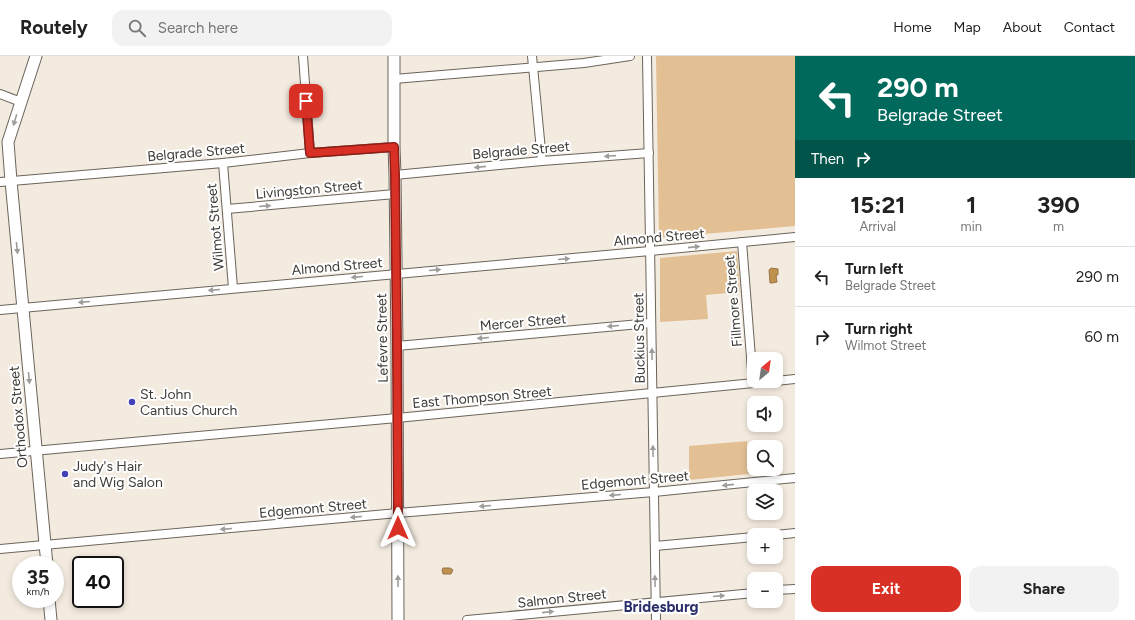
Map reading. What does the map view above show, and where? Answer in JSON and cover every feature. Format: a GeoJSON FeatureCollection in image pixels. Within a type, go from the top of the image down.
{"type":"FeatureCollection","features":[{"type":"Feature","properties":{"kind":"street","name":"Orthodox Street"},"geometry":{"type":"LineString","coordinates":[[36,56],[8,142],[5,181],[23,308],[47,556]]}},
{"type":"Feature","properties":{"kind":"street"},"geometry":{"type":"LineString","coordinates":[[303,56],[310,153]]}},
{"type":"Feature","properties":{"kind":"street","name":"Lefevre Street"},"geometry":{"type":"LineString","coordinates":[[394,56],[398,620]]}},
{"type":"Feature","properties":{"kind":"street"},"geometry":{"type":"LineString","coordinates":[[532,56],[542,161]]}},
{"type":"Feature","properties":{"kind":"street"},"geometry":{"type":"LineString","coordinates":[[394,79],[533,68],[584,63],[630,56]]}},
{"type":"Feature","properties":{"kind":"street","name":"Buckius Street"},"geometry":{"type":"LineString","coordinates":[[646,56],[649,153],[656,620]]}},
{"type":"Feature","properties":{"kind":"street"},"geometry":{"type":"LineString","coordinates":[[0,94],[21,102]]}},
{"type":"Feature","properties":{"kind":"street","name":"Belgrade Street"},"geometry":{"type":"LineString","coordinates":[[5,181],[223,163],[310,153],[394,147]]}},
{"type":"Feature","properties":{"kind":"street","name":"Belgrade Street"},"geometry":{"type":"LineString","coordinates":[[395,175],[542,161],[649,153]]}},
{"type":"Feature","properties":{"kind":"street","name":"Wilmot Street"},"geometry":{"type":"LineString","coordinates":[[223,163],[233,288]]}},
{"type":"Feature","properties":{"kind":"street","name":"Livingston Street"},"geometry":{"type":"LineString","coordinates":[[227,209],[395,194]]}},
{"type":"Feature","properties":{"kind":"street","name":"Almond Street"},"geometry":{"type":"LineString","coordinates":[[0,310],[795,237]]}},
{"type":"Feature","properties":{"kind":"street","name":"Fillmore Street"},"geometry":{"type":"LineString","coordinates":[[742,242],[751,352]]}},
{"type":"Feature","properties":{"kind":"street","name":"Mercer Street"},"geometry":{"type":"LineString","coordinates":[[397,346],[651,323]]}},
{"type":"Feature","properties":{"kind":"street","name":"East Thompson Street"},"geometry":{"type":"LineString","coordinates":[[783,380],[795,379]]}},
{"type":"Feature","properties":{"kind":"street","name":"East Thompson Street"},"geometry":{"type":"LineString","coordinates":[[0,454],[397,418],[747,384]]}},
{"type":"Feature","properties":{"kind":"street","name":"Edgemont Street"},"geometry":{"type":"LineString","coordinates":[[0,549],[398,513],[654,492],[795,478]]}},
{"type":"Feature","properties":{"kind":"street"},"geometry":{"type":"LineString","coordinates":[[783,534],[795,533]]}},
{"type":"Feature","properties":{"kind":"street"},"geometry":{"type":"LineString","coordinates":[[655,546],[747,538]]}},
{"type":"Feature","properties":{"kind":"street"},"geometry":{"type":"LineString","coordinates":[[783,590],[795,589]]}},
{"type":"Feature","properties":{"kind":"street","name":"Salmon Street"},"geometry":{"type":"LineString","coordinates":[[467,620],[533,617],[747,593]]}},
{"type":"Feature","properties":{"kind":"street"},"geometry":{"type":"LineString","coordinates":[[50,608],[51,620]]}},
{"type":"Feature","properties":{"kind":"shaded area"},"geometry":{"type":"Polygon","coordinates":[[[656,56],[795,56],[795,226],[659,238],[656,56]]]}},
{"type":"Feature","properties":{"kind":"shaded area"},"geometry":{"type":"Polygon","coordinates":[[[737,251],[740,292],[706,295],[708,319],[660,322],[660,258],[737,251]]]}},
{"type":"Feature","properties":{"kind":"shaded area"},"geometry":{"type":"Polygon","coordinates":[[[771,268],[778,269],[778,275],[776,275],[777,282],[770,283],[769,270],[771,268]]]}},
{"type":"Feature","properties":{"kind":"shaded area"},"geometry":{"type":"Polygon","coordinates":[[[747,441],[747,474],[689,480],[689,446],[747,441]]]}},
{"type":"Feature","properties":{"kind":"shaded area"},"geometry":{"type":"Polygon","coordinates":[[[443,568],[450,568],[453,570],[451,574],[443,574],[443,568]]]}},
{"type":"Feature","properties":{"kind":"place","name":"St. John Cantius Church"},"geometry":{"type":"Point","coordinates":[132,402]}},
{"type":"Feature","properties":{"kind":"place","name":"Judy's Hair and Wig Salon"},"geometry":{"type":"Point","coordinates":[65,474]}},
{"type":"Feature","properties":{"kind":"district","name":"Bridesburg"},"geometry":{"type":"Point","coordinates":[661,607]}},
{"type":"Feature","properties":{"kind":"route"},"geometry":{"type":"LineString","coordinates":[[306,101],[310,153],[394,147],[398,528]]}}]}
